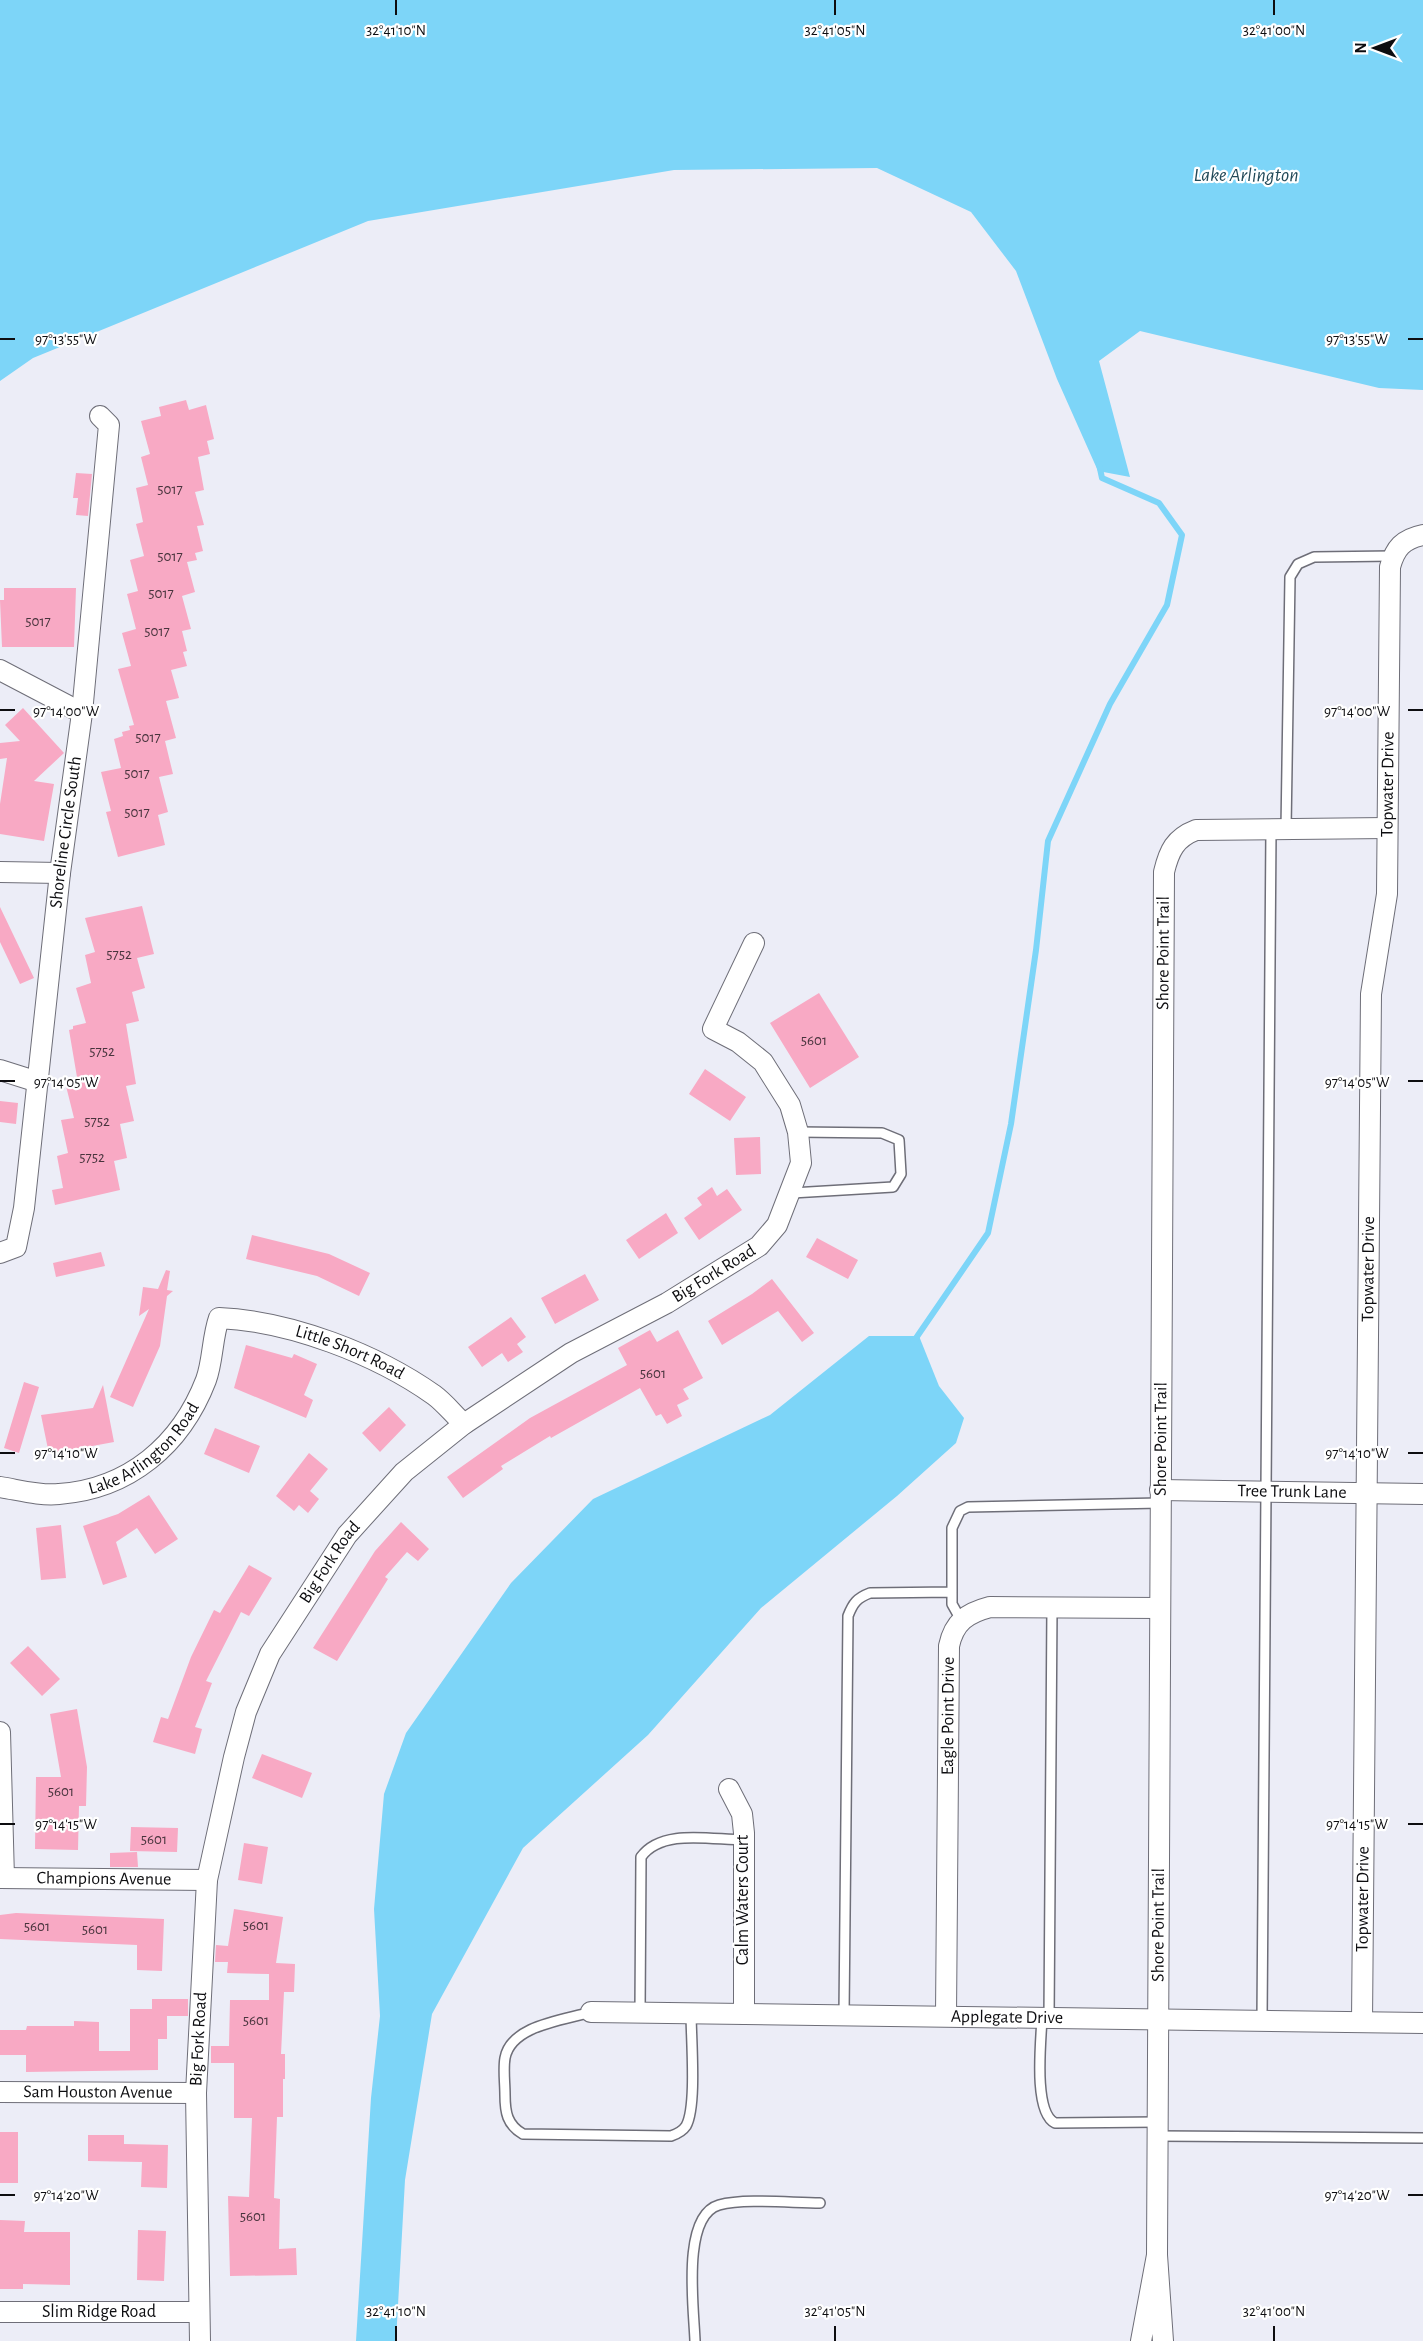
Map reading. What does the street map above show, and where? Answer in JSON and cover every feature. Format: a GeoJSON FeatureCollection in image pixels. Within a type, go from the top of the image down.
{"type":"FeatureCollection","features":[{"type":"Feature","properties":{"kind":"street","name":"Shoreline Circle South"},"geometry":{"type":"LineString","coordinates":[[5,1251],[16,1247],[24,1208],[60,873],[82,713],[109,425],[100,416]]}},
{"type":"Feature","properties":{"kind":"street"},"geometry":{"type":"LineString","coordinates":[[1393,556],[1403,542],[1423,535]]}},
{"type":"Feature","properties":{"kind":"street","name":"Topwater Drive"},"geometry":{"type":"LineString","coordinates":[[1362,2022],[1371,994],[1387,894],[1390,567],[1393,556]]}},
{"type":"Feature","properties":{"kind":"street"},"geometry":{"type":"LineString","coordinates":[[0,670],[82,713]]}},
{"type":"Feature","properties":{"kind":"street","name":"Shore Point Trail"},"geometry":{"type":"LineString","coordinates":[[1163,2341],[1157,2255],[1157,2129],[1164,872],[1168,854],[1184,834],[1196,830],[1387,828]]}},
{"type":"Feature","properties":{"kind":"street"},"geometry":{"type":"LineString","coordinates":[[0,872],[60,873]]}},
{"type":"Feature","properties":{"kind":"street","name":"Big Fork Road"},"geometry":{"type":"LineString","coordinates":[[200,2341],[196,2093],[207,1880],[246,1712],[270,1654],[347,1535],[405,1472],[464,1424],[571,1353],[667,1303],[759,1246],[777,1225],[792,1193],[801,1163],[798,1132],[790,1105],[763,1062],[738,1042],[713,1029],[754,943]]}},
{"type":"Feature","properties":{"kind":"street"},"geometry":{"type":"LineString","coordinates":[[0,1070],[38,1082]]}},
{"type":"Feature","properties":{"kind":"street","name":"Little Short Road"},"geometry":{"type":"LineString","coordinates":[[219,1318],[248,1319],[280,1326],[391,1368],[436,1396],[464,1424]]}},
{"type":"Feature","properties":{"kind":"street","name":"Lake Arlington Road"},"geometry":{"type":"LineString","coordinates":[[0,1487],[57,1495],[95,1489],[133,1473],[161,1452],[183,1425],[206,1379],[219,1318]]}},
{"type":"Feature","properties":{"kind":"street","name":"Tree Trunk Lane"},"geometry":{"type":"LineString","coordinates":[[1160,1497],[1266,1492],[1423,1494]]}},
{"type":"Feature","properties":{"kind":"street"},"geometry":{"type":"LineString","coordinates":[[961,1620],[975,1611],[990,1607],[1160,1608]]}},
{"type":"Feature","properties":{"kind":"street","name":"Eagle Point Drive"},"geometry":{"type":"LineString","coordinates":[[946,2016],[949,1646],[952,1631],[961,1620]]}},
{"type":"Feature","properties":{"kind":"street"},"geometry":{"type":"LineString","coordinates":[[0,1732],[2,1878]]}},
{"type":"Feature","properties":{"kind":"street","name":"Calm Waters Court"},"geometry":{"type":"LineString","coordinates":[[729,1789],[742,1814],[744,1840],[744,2014]]}},
{"type":"Feature","properties":{"kind":"street","name":"Champions Avenue"},"geometry":{"type":"LineString","coordinates":[[2,1878],[207,1880]]}},
{"type":"Feature","properties":{"kind":"street","name":"Applegate Drive"},"geometry":{"type":"LineString","coordinates":[[591,2012],[1423,2023]]}},
{"type":"Feature","properties":{"kind":"street","name":"Sam Houston Avenue"},"geometry":{"type":"LineString","coordinates":[[0,2092],[196,2093]]}},
{"type":"Feature","properties":{"kind":"street","name":"Shore Point Trail"},"geometry":{"type":"LineString","coordinates":[[1141,2341],[1157,2255]]}},
{"type":"Feature","properties":{"kind":"street","name":"Slim Ridge Road"},"geometry":{"type":"LineString","coordinates":[[0,2312],[199,2312]]}},
{"type":"Feature","properties":{"kind":"lane"},"geometry":{"type":"LineString","coordinates":[[1263,2020],[1266,1492],[1279,829],[1290,577],[1298,564],[1314,556],[1393,556]]}},
{"type":"Feature","properties":{"kind":"lane"},"geometry":{"type":"LineString","coordinates":[[792,1193],[893,1188],[901,1174],[899,1140],[882,1133],[798,1132]]}},
{"type":"Feature","properties":{"kind":"lane"},"geometry":{"type":"LineString","coordinates":[[961,1620],[952,1604],[952,1528],[960,1511],[968,1507],[1160,1497]]}},
{"type":"Feature","properties":{"kind":"lane"},"geometry":{"type":"LineString","coordinates":[[844,2015],[848,1616],[852,1604],[860,1597],[870,1593],[952,1592]]}},
{"type":"Feature","properties":{"kind":"lane"},"geometry":{"type":"LineString","coordinates":[[1052,1607],[1045,2018],[1041,2103],[1049,2120],[1055,2123],[1157,2129],[1423,2138]]}},
{"type":"Feature","properties":{"kind":"lane"},"geometry":{"type":"LineString","coordinates":[[640,2012],[641,1857],[647,1849],[668,1839],[744,1840]]}},
{"type":"Feature","properties":{"kind":"lane"},"geometry":{"type":"LineString","coordinates":[[591,2012],[527,2031],[509,2048],[505,2057],[505,2112],[516,2130],[523,2134],[671,2136],[680,2133],[686,2126],[692,2108],[692,2013]]}},
{"type":"Feature","properties":{"kind":"lane"},"geometry":{"type":"LineString","coordinates":[[694,2341],[694,2244],[699,2222],[708,2211],[729,2203],[820,2203]]}},
{"type":"Feature","properties":{"kind":"water","name":"Lake Arlington"},"geometry":{"type":"Polygon","coordinates":[[[0,0],[1423,0],[1423,390],[1379,388],[1140,331],[1099,361],[1130,477],[1098,471],[1057,379],[1016,271],[971,212],[877,168],[674,170],[368,221],[33,358],[0,381],[0,0]]]}},
{"type":"Feature","properties":{"kind":"water"},"geometry":{"type":"Polygon","coordinates":[[[869,1336],[919,1336],[939,1386],[964,1418],[956,1443],[897,1496],[761,1608],[648,1735],[523,1848],[432,2014],[405,2180],[396,2341],[356,2341],[371,2098],[380,2016],[374,1909],[384,1794],[406,1733],[511,1583],[593,1499],[770,1415],[869,1336]]]}},
{"type":"Feature","properties":{"kind":"building"},"geometry":{"type":"Polygon","coordinates":[[[186,400],[189,410],[206,405],[214,439],[207,441],[210,454],[198,457],[204,490],[195,492],[204,525],[197,526],[203,551],[195,553],[197,560],[187,562],[195,592],[182,596],[191,629],[182,631],[187,651],[183,652],[187,666],[171,670],[179,698],[166,701],[176,738],[165,741],[173,774],[159,777],[168,812],[158,815],[165,845],[118,857],[106,812],[111,811],[101,772],[121,768],[114,739],[123,736],[122,732],[130,730],[129,726],[134,725],[118,669],[131,666],[122,633],[136,629],[127,594],[138,591],[130,560],[144,556],[136,524],[143,522],[136,488],[148,485],[141,457],[150,454],[141,421],[161,416],[159,407],[186,400]]]}},
{"type":"Feature","properties":{"kind":"building"},"geometry":{"type":"Polygon","coordinates":[[[76,473],[92,474],[88,516],[76,515],[78,498],[73,498],[76,473]]]}},
{"type":"Feature","properties":{"kind":"building"},"geometry":{"type":"Polygon","coordinates":[[[4,588],[76,588],[74,647],[2,647],[0,600],[4,600],[4,588]]]}},
{"type":"Feature","properties":{"kind":"building"},"geometry":{"type":"Polygon","coordinates":[[[23,708],[64,753],[34,781],[54,784],[44,841],[0,834],[0,804],[7,758],[0,759],[0,743],[20,741],[5,725],[23,708]]]}},
{"type":"Feature","properties":{"kind":"building"},"geometry":{"type":"Polygon","coordinates":[[[142,906],[154,954],[137,958],[145,988],[132,992],[139,1021],[126,1024],[136,1084],[126,1086],[134,1121],[120,1124],[127,1158],[114,1161],[120,1190],[55,1205],[52,1190],[63,1188],[57,1156],[68,1153],[61,1120],[74,1118],[66,1086],[78,1083],[69,1030],[73,1029],[73,1026],[86,1023],[76,988],[91,983],[85,955],[95,952],[85,918],[142,906]]]}},
{"type":"Feature","properties":{"kind":"building"},"geometry":{"type":"Polygon","coordinates":[[[0,907],[34,978],[20,984],[0,942],[0,907]]]}},
{"type":"Feature","properties":{"kind":"building"},"geometry":{"type":"Polygon","coordinates":[[[819,993],[859,1057],[810,1088],[770,1023],[819,993]]]}},
{"type":"Feature","properties":{"kind":"building"},"geometry":{"type":"Polygon","coordinates":[[[705,1069],[746,1097],[730,1121],[689,1094],[705,1069]]]}},
{"type":"Feature","properties":{"kind":"building"},"geometry":{"type":"Polygon","coordinates":[[[0,1101],[18,1103],[16,1124],[0,1122],[0,1101]]]}},
{"type":"Feature","properties":{"kind":"building"},"geometry":{"type":"Polygon","coordinates":[[[760,1137],[761,1174],[736,1175],[734,1138],[760,1137]]]}},
{"type":"Feature","properties":{"kind":"building"},"geometry":{"type":"Polygon","coordinates":[[[712,1187],[717,1196],[727,1189],[742,1210],[699,1240],[684,1218],[702,1205],[697,1198],[712,1187]]]}},
{"type":"Feature","properties":{"kind":"building"},"geometry":{"type":"Polygon","coordinates":[[[666,1213],[678,1233],[639,1259],[626,1240],[666,1213]]]}},
{"type":"Feature","properties":{"kind":"building"},"geometry":{"type":"Polygon","coordinates":[[[252,1235],[329,1254],[370,1273],[359,1296],[317,1276],[246,1259],[252,1235]]]}},
{"type":"Feature","properties":{"kind":"building"},"geometry":{"type":"Polygon","coordinates":[[[817,1238],[858,1260],[848,1279],[806,1257],[817,1238]]]}},
{"type":"Feature","properties":{"kind":"building"},"geometry":{"type":"Polygon","coordinates":[[[101,1252],[105,1266],[56,1277],[53,1263],[101,1252]]]}},
{"type":"Feature","properties":{"kind":"building"},"geometry":{"type":"Polygon","coordinates":[[[166,1270],[170,1271],[167,1290],[173,1291],[167,1296],[160,1346],[133,1407],[110,1397],[149,1309],[139,1316],[143,1287],[158,1289],[166,1270]]]}},
{"type":"Feature","properties":{"kind":"building"},"geometry":{"type":"Polygon","coordinates":[[[585,1274],[599,1300],[555,1324],[541,1298],[585,1274]]]}},
{"type":"Feature","properties":{"kind":"building"},"geometry":{"type":"Polygon","coordinates":[[[772,1279],[814,1333],[802,1342],[778,1311],[722,1345],[708,1321],[772,1279]]]}},
{"type":"Feature","properties":{"kind":"building"},"geometry":{"type":"Polygon","coordinates":[[[511,1317],[526,1337],[517,1344],[523,1352],[508,1362],[502,1353],[482,1367],[468,1347],[511,1317]]]}},
{"type":"Feature","properties":{"kind":"building"},"geometry":{"type":"Polygon","coordinates":[[[650,1330],[657,1342],[678,1330],[703,1378],[683,1389],[689,1399],[677,1405],[682,1416],[667,1424],[661,1414],[656,1416],[640,1388],[551,1438],[550,1436],[501,1466],[503,1469],[463,1498],[447,1477],[530,1418],[627,1365],[618,1348],[650,1330]]]}},
{"type":"Feature","properties":{"kind":"building"},"geometry":{"type":"Polygon","coordinates":[[[246,1345],[292,1358],[294,1354],[317,1364],[304,1395],[313,1400],[306,1418],[234,1388],[246,1345]]]}},
{"type":"Feature","properties":{"kind":"building"},"geometry":{"type":"Polygon","coordinates":[[[24,1382],[39,1387],[19,1453],[4,1448],[24,1382]]]}},
{"type":"Feature","properties":{"kind":"building"},"geometry":{"type":"Polygon","coordinates":[[[103,1385],[114,1442],[49,1454],[41,1415],[93,1408],[103,1385]]]}},
{"type":"Feature","properties":{"kind":"building"},"geometry":{"type":"Polygon","coordinates":[[[389,1407],[406,1425],[380,1452],[362,1433],[389,1407]]]}},
{"type":"Feature","properties":{"kind":"building"},"geometry":{"type":"Polygon","coordinates":[[[215,1428],[260,1446],[249,1473],[204,1454],[215,1428]]]}},
{"type":"Feature","properties":{"kind":"building"},"geometry":{"type":"Polygon","coordinates":[[[309,1453],[328,1469],[310,1491],[319,1499],[308,1513],[299,1505],[294,1511],[276,1496],[309,1453]]]}},
{"type":"Feature","properties":{"kind":"building"},"geometry":{"type":"Polygon","coordinates":[[[149,1495],[178,1539],[155,1554],[137,1528],[116,1542],[127,1577],[103,1585],[83,1526],[118,1514],[149,1495]]]}},
{"type":"Feature","properties":{"kind":"building"},"geometry":{"type":"Polygon","coordinates":[[[401,1522],[429,1549],[418,1561],[407,1552],[385,1577],[388,1579],[337,1661],[313,1648],[375,1551],[401,1522]]]}},
{"type":"Feature","properties":{"kind":"building"},"geometry":{"type":"Polygon","coordinates":[[[61,1525],[66,1578],[41,1580],[36,1528],[61,1525]]]}},
{"type":"Feature","properties":{"kind":"building"},"geometry":{"type":"Polygon","coordinates":[[[249,1565],[272,1578],[249,1616],[241,1612],[206,1681],[212,1683],[195,1727],[202,1729],[195,1754],[153,1742],[161,1717],[168,1719],[191,1657],[214,1610],[220,1613],[249,1565]]]}},
{"type":"Feature","properties":{"kind":"building"},"geometry":{"type":"Polygon","coordinates":[[[28,1646],[60,1679],[42,1696],[10,1663],[28,1646]]]}},
{"type":"Feature","properties":{"kind":"building"},"geometry":{"type":"Polygon","coordinates":[[[77,1709],[87,1767],[86,1806],[79,1806],[78,1850],[35,1849],[36,1777],[61,1777],[50,1714],[77,1709]]]}},
{"type":"Feature","properties":{"kind":"building"},"geometry":{"type":"Polygon","coordinates":[[[262,1754],[312,1773],[302,1798],[252,1778],[262,1754]]]}},
{"type":"Feature","properties":{"kind":"building"},"geometry":{"type":"Polygon","coordinates":[[[131,1827],[178,1828],[177,1852],[130,1851],[131,1827]]]}},
{"type":"Feature","properties":{"kind":"building"},"geometry":{"type":"Polygon","coordinates":[[[244,1843],[268,1847],[262,1884],[238,1880],[244,1843]]]}},
{"type":"Feature","properties":{"kind":"building"},"geometry":{"type":"Polygon","coordinates":[[[137,1852],[138,1867],[110,1867],[110,1853],[137,1852]]]}},
{"type":"Feature","properties":{"kind":"building"},"geometry":{"type":"Polygon","coordinates":[[[234,1909],[283,1917],[276,1963],[295,1964],[294,1992],[284,1992],[281,2054],[285,2054],[285,2079],[283,2079],[283,2117],[277,2117],[274,2198],[280,2199],[279,2249],[296,2248],[297,2275],[230,2276],[228,2196],[249,2197],[252,2118],[234,2118],[234,2063],[211,2063],[211,2046],[229,2046],[230,2000],[269,2000],[269,1974],[227,1973],[228,1962],[215,1962],[216,1945],[228,1946],[234,1909]]]}},
{"type":"Feature","properties":{"kind":"building"},"geometry":{"type":"Polygon","coordinates":[[[16,1913],[164,1919],[162,1971],[137,1970],[137,1945],[0,1939],[0,1915],[16,1913]]]}},
{"type":"Feature","properties":{"kind":"building"},"geometry":{"type":"Polygon","coordinates":[[[152,1999],[188,1999],[188,2016],[167,2016],[167,2039],[158,2039],[158,2070],[26,2072],[26,2055],[0,2055],[0,2030],[26,2030],[27,2026],[74,2026],[74,2021],[99,2022],[99,2051],[130,2051],[130,2009],[152,2009],[152,1999]]]}},
{"type":"Feature","properties":{"kind":"building"},"geometry":{"type":"Polygon","coordinates":[[[0,2132],[18,2132],[18,2183],[0,2183],[0,2132]]]}},
{"type":"Feature","properties":{"kind":"building"},"geometry":{"type":"Polygon","coordinates":[[[88,2135],[124,2135],[124,2144],[168,2145],[167,2188],[141,2187],[142,2162],[88,2161],[88,2135]]]}},
{"type":"Feature","properties":{"kind":"building"},"geometry":{"type":"Polygon","coordinates":[[[0,2220],[25,2221],[24,2232],[70,2232],[70,2285],[23,2284],[23,2289],[0,2289],[0,2220]]]}},
{"type":"Feature","properties":{"kind":"building"},"geometry":{"type":"Polygon","coordinates":[[[138,2230],[166,2231],[164,2281],[137,2280],[138,2230]]]}},
{"type":"Feature","properties":{"kind":"waterway"},"geometry":{"type":"LineString","coordinates":[[914,1341],[988,1233],[1011,1124],[1036,950],[1048,841],[1110,704],[1167,605],[1182,535],[1159,503],[1102,478],[1099,464]]}}]}
